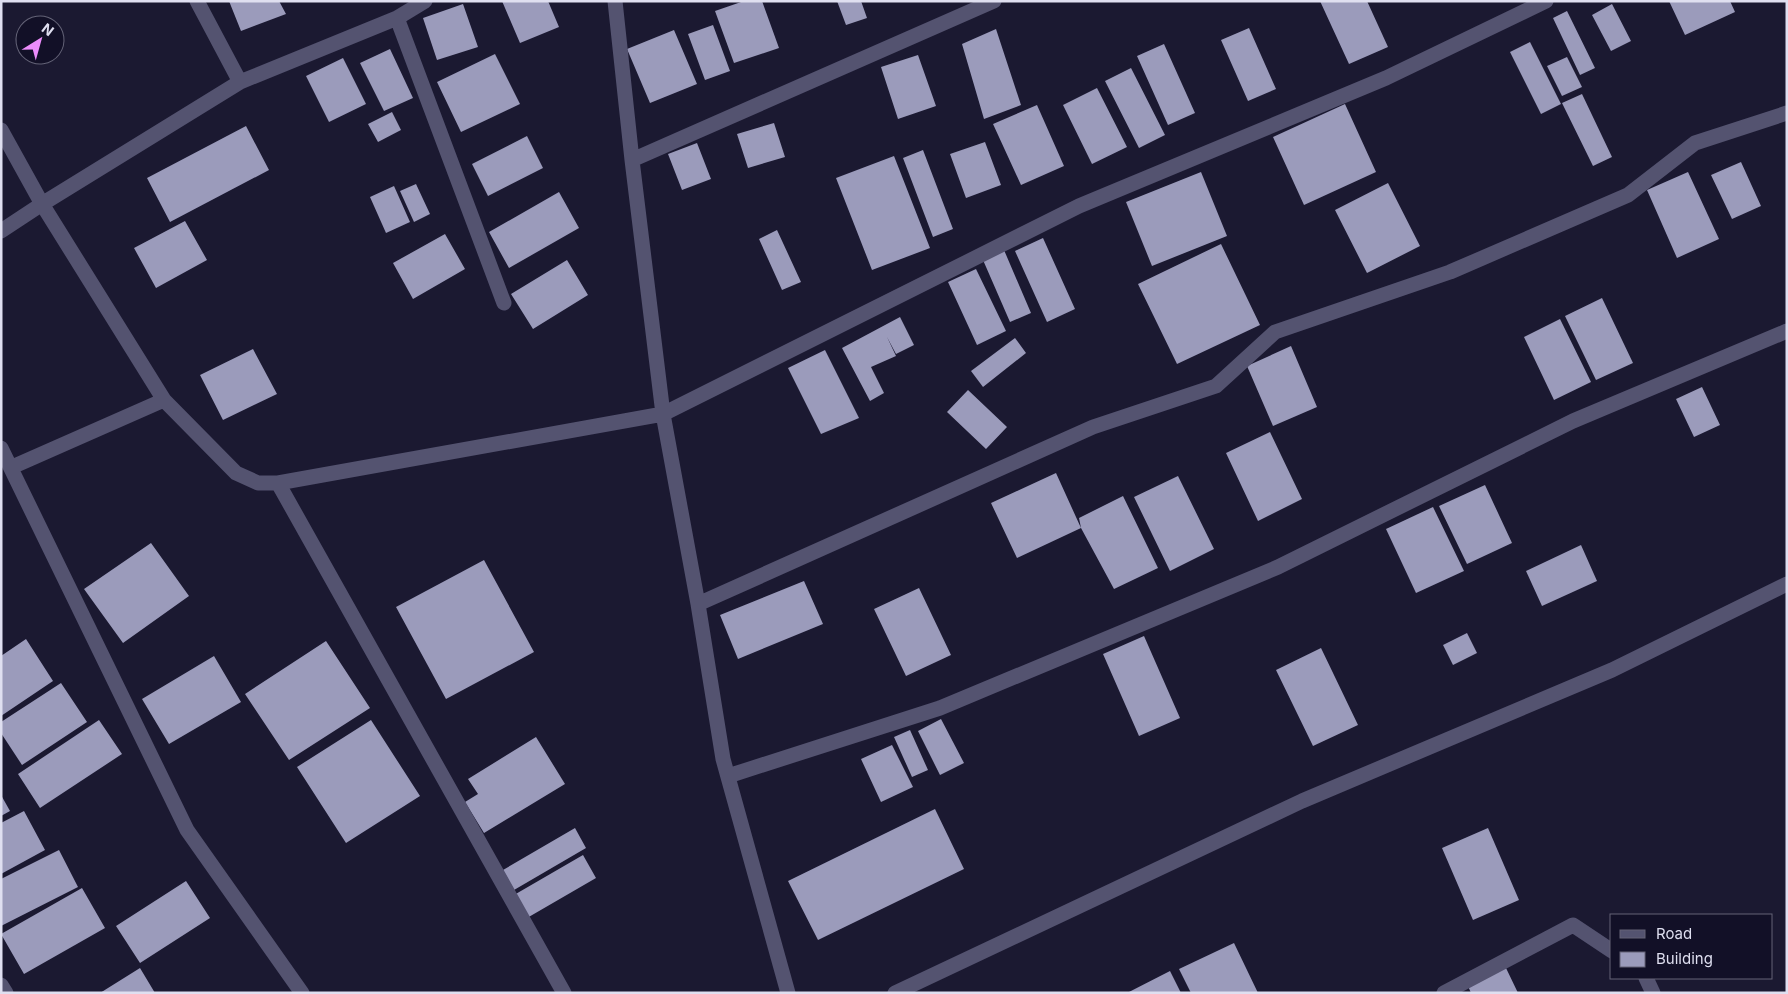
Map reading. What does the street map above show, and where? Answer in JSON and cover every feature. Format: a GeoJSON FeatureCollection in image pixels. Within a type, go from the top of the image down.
{"type":"FeatureCollection","features":[{"type":"Feature","properties":{"kind":"street"},"geometry":{"type":"LineString","coordinates":[[197,1],[240,82]]}},
{"type":"Feature","properties":{"kind":"street"},"geometry":{"type":"LineString","coordinates":[[1,231],[240,82],[397,18],[425,1]]}},
{"type":"Feature","properties":{"kind":"street"},"geometry":{"type":"LineString","coordinates":[[614,1],[664,414],[723,759],[788,993]]}},
{"type":"Feature","properties":{"kind":"street"},"geometry":{"type":"LineString","coordinates":[[1,130],[42,204],[164,400],[236,474],[258,482],[278,483],[664,414],[1079,206],[1386,78],[1546,1]]}},
{"type":"Feature","properties":{"kind":"street"},"geometry":{"type":"LineString","coordinates":[[632,160],[990,2]]}},
{"type":"Feature","properties":{"kind":"street"},"geometry":{"type":"LineString","coordinates":[[397,18],[504,303]]}},
{"type":"Feature","properties":{"kind":"street"},"geometry":{"type":"LineString","coordinates":[[698,604],[1093,427],[1216,386],[1275,332],[1459,268],[1628,195],[1695,143],[1787,113]]}},
{"type":"Feature","properties":{"kind":"street"},"geometry":{"type":"LineString","coordinates":[[728,776],[940,708],[1269,570],[1573,421],[1787,331]]}},
{"type":"Feature","properties":{"kind":"street"},"geometry":{"type":"LineString","coordinates":[[12,468],[164,400]]}},
{"type":"Feature","properties":{"kind":"street"},"geometry":{"type":"LineString","coordinates":[[1,448],[187,830],[302,993]]}},
{"type":"Feature","properties":{"kind":"street"},"geometry":{"type":"LineString","coordinates":[[278,483],[564,993]]}},
{"type":"Feature","properties":{"kind":"street"},"geometry":{"type":"LineString","coordinates":[[895,993],[1302,801],[1612,670],[1787,584]]}},
{"type":"Feature","properties":{"kind":"street"},"geometry":{"type":"LineString","coordinates":[[1444,993],[1573,925],[1610,950]]}},
{"type":"Feature","properties":{"kind":"street"},"geometry":{"type":"LineString","coordinates":[[1646,979],[1653,993]]}},
{"type":"Feature","properties":{"kind":"street"},"geometry":{"type":"LineString","coordinates":[[1,985],[6,993]]}},
{"type":"Feature","properties":{"kind":"building"},"geometry":{"type":"Polygon","coordinates":[[[229,1],[279,1],[286,14],[241,31],[229,1]]]}},
{"type":"Feature","properties":{"kind":"building"},"geometry":{"type":"Polygon","coordinates":[[[502,1],[548,1],[559,27],[520,43],[502,1]]]}},
{"type":"Feature","properties":{"kind":"building"},"geometry":{"type":"Polygon","coordinates":[[[744,1],[762,1],[779,48],[734,63],[715,11],[744,1]]]}},
{"type":"Feature","properties":{"kind":"building"},"geometry":{"type":"Polygon","coordinates":[[[837,1],[861,1],[867,18],[846,25],[837,1]]]}},
{"type":"Feature","properties":{"kind":"building"},"geometry":{"type":"Polygon","coordinates":[[[1320,1],[1367,1],[1388,47],[1349,64],[1320,1]]]}},
{"type":"Feature","properties":{"kind":"building"},"geometry":{"type":"Polygon","coordinates":[[[1669,1],[1730,1],[1735,12],[1685,35],[1669,1]]]}},
{"type":"Feature","properties":{"kind":"building"},"geometry":{"type":"Polygon","coordinates":[[[463,4],[478,47],[437,60],[423,18],[463,4]]]}},
{"type":"Feature","properties":{"kind":"building"},"geometry":{"type":"Polygon","coordinates":[[[1612,4],[1631,41],[1611,51],[1592,15],[1612,4]]]}},
{"type":"Feature","properties":{"kind":"building"},"geometry":{"type":"Polygon","coordinates":[[[1567,11],[1595,68],[1580,75],[1553,18],[1567,11]]]}},
{"type":"Feature","properties":{"kind":"building"},"geometry":{"type":"Polygon","coordinates":[[[713,25],[730,71],[705,80],[688,34],[713,25]]]}},
{"type":"Feature","properties":{"kind":"building"},"geometry":{"type":"Polygon","coordinates":[[[1249,28],[1276,89],[1248,101],[1221,40],[1249,28]]]}},
{"type":"Feature","properties":{"kind":"building"},"geometry":{"type":"Polygon","coordinates":[[[996,29],[1021,105],[984,119],[962,44],[996,29]]]}},
{"type":"Feature","properties":{"kind":"building"},"geometry":{"type":"Polygon","coordinates":[[[674,30],[697,84],[650,103],[627,49],[674,30]]]}},
{"type":"Feature","properties":{"kind":"building"},"geometry":{"type":"Polygon","coordinates":[[[1530,42],[1561,104],[1541,114],[1510,52],[1530,42]]]}},
{"type":"Feature","properties":{"kind":"building"},"geometry":{"type":"Polygon","coordinates":[[[1164,44],[1195,113],[1168,125],[1137,56],[1164,44]]]}},
{"type":"Feature","properties":{"kind":"building"},"geometry":{"type":"Polygon","coordinates":[[[390,49],[413,98],[384,111],[360,63],[390,49]]]}},
{"type":"Feature","properties":{"kind":"building"},"geometry":{"type":"Polygon","coordinates":[[[495,54],[520,104],[461,132],[437,82],[495,54]]]}},
{"type":"Feature","properties":{"kind":"building"},"geometry":{"type":"Polygon","coordinates":[[[918,55],[936,106],[898,119],[881,67],[918,55]]]}},
{"type":"Feature","properties":{"kind":"building"},"geometry":{"type":"Polygon","coordinates":[[[1567,57],[1582,87],[1562,96],[1547,66],[1567,57]]]}},
{"type":"Feature","properties":{"kind":"building"},"geometry":{"type":"Polygon","coordinates":[[[343,58],[366,104],[329,122],[306,76],[343,58]]]}},
{"type":"Feature","properties":{"kind":"building"},"geometry":{"type":"Polygon","coordinates":[[[1131,68],[1165,135],[1139,148],[1105,81],[1131,68]]]}},
{"type":"Feature","properties":{"kind":"building"},"geometry":{"type":"Polygon","coordinates":[[[1097,88],[1127,147],[1092,164],[1063,105],[1097,88]]]}},
{"type":"Feature","properties":{"kind":"building"},"geometry":{"type":"Polygon","coordinates":[[[1582,94],[1612,157],[1593,166],[1562,103],[1582,94]]]}},
{"type":"Feature","properties":{"kind":"building"},"geometry":{"type":"Polygon","coordinates":[[[1345,104],[1376,172],[1304,205],[1273,137],[1345,104]]]}},
{"type":"Feature","properties":{"kind":"building"},"geometry":{"type":"Polygon","coordinates":[[[1037,105],[1064,166],[1021,185],[993,124],[1037,105]]]}},
{"type":"Feature","properties":{"kind":"building"},"geometry":{"type":"Polygon","coordinates":[[[392,112],[401,130],[378,142],[368,124],[392,112]]]}},
{"type":"Feature","properties":{"kind":"building"},"geometry":{"type":"Polygon","coordinates":[[[774,123],[785,157],[748,168],[737,134],[774,123]]]}},
{"type":"Feature","properties":{"kind":"building"},"geometry":{"type":"Polygon","coordinates":[[[246,126],[269,170],[170,222],[147,178],[246,126]]]}},
{"type":"Feature","properties":{"kind":"building"},"geometry":{"type":"Polygon","coordinates":[[[527,136],[543,168],[488,196],[472,164],[527,136]]]}},
{"type":"Feature","properties":{"kind":"building"},"geometry":{"type":"Polygon","coordinates":[[[985,142],[1001,185],[966,198],[950,154],[985,142]]]}},
{"type":"Feature","properties":{"kind":"building"},"geometry":{"type":"Polygon","coordinates":[[[697,143],[711,179],[682,190],[668,154],[697,143]]]}},
{"type":"Feature","properties":{"kind":"building"},"geometry":{"type":"Polygon","coordinates":[[[923,150],[953,229],[933,237],[903,158],[923,150]]]}},
{"type":"Feature","properties":{"kind":"building"},"geometry":{"type":"Polygon","coordinates":[[[894,156],[930,248],[872,270],[836,178],[894,156]]]}},
{"type":"Feature","properties":{"kind":"building"},"geometry":{"type":"Polygon","coordinates":[[[1741,162],[1761,206],[1732,219],[1711,175],[1741,162]]]}},
{"type":"Feature","properties":{"kind":"building"},"geometry":{"type":"Polygon","coordinates":[[[1201,172],[1227,236],[1152,266],[1126,202],[1201,172]]]}},
{"type":"Feature","properties":{"kind":"building"},"geometry":{"type":"Polygon","coordinates":[[[1688,172],[1719,239],[1677,258],[1647,190],[1688,172]]]}},
{"type":"Feature","properties":{"kind":"building"},"geometry":{"type":"Polygon","coordinates":[[[1388,183],[1420,246],[1367,273],[1335,210],[1388,183]]]}},
{"type":"Feature","properties":{"kind":"building"},"geometry":{"type":"Polygon","coordinates":[[[416,184],[430,214],[414,222],[400,191],[416,184]]]}},
{"type":"Feature","properties":{"kind":"building"},"geometry":{"type":"Polygon","coordinates":[[[394,186],[410,222],[386,233],[370,197],[394,186]]]}},
{"type":"Feature","properties":{"kind":"building"},"geometry":{"type":"Polygon","coordinates":[[[559,192],[579,228],[509,268],[489,232],[559,192]]]}},
{"type":"Feature","properties":{"kind":"building"},"geometry":{"type":"Polygon","coordinates":[[[185,221],[207,260],[156,288],[134,248],[185,221]]]}},
{"type":"Feature","properties":{"kind":"building"},"geometry":{"type":"Polygon","coordinates":[[[777,230],[801,282],[782,290],[759,239],[777,230]]]}},
{"type":"Feature","properties":{"kind":"building"},"geometry":{"type":"Polygon","coordinates":[[[445,234],[465,269],[413,299],[393,263],[445,234]]]}},
{"type":"Feature","properties":{"kind":"building"},"geometry":{"type":"Polygon","coordinates":[[[1043,238],[1075,309],[1047,322],[1015,251],[1043,238]]]}},
{"type":"Feature","properties":{"kind":"building"},"geometry":{"type":"Polygon","coordinates":[[[1221,244],[1260,325],[1177,364],[1138,284],[1221,244]]]}},
{"type":"Feature","properties":{"kind":"building"},"geometry":{"type":"Polygon","coordinates":[[[1004,250],[1031,313],[1010,322],[983,260],[1004,250]]]}},
{"type":"Feature","properties":{"kind":"building"},"geometry":{"type":"Polygon","coordinates":[[[567,260],[588,295],[533,329],[511,294],[567,260]]]}},
{"type":"Feature","properties":{"kind":"building"},"geometry":{"type":"Polygon","coordinates":[[[976,269],[1006,331],[977,345],[948,282],[976,269]]]}},
{"type":"Feature","properties":{"kind":"building"},"geometry":{"type":"Polygon","coordinates":[[[1602,298],[1633,363],[1596,380],[1565,316],[1602,298]]]}},
{"type":"Feature","properties":{"kind":"building"},"geometry":{"type":"Polygon","coordinates":[[[900,317],[914,345],[896,354],[887,337],[896,356],[871,367],[884,393],[870,401],[842,348],[900,317]]]}},
{"type":"Feature","properties":{"kind":"building"},"geometry":{"type":"Polygon","coordinates":[[[1560,319],[1591,382],[1554,400],[1524,337],[1560,319]]]}},
{"type":"Feature","properties":{"kind":"building"},"geometry":{"type":"Polygon","coordinates":[[[1015,338],[1026,353],[983,387],[971,371],[1015,338]]]}},
{"type":"Feature","properties":{"kind":"building"},"geometry":{"type":"Polygon","coordinates":[[[1291,346],[1317,407],[1273,426],[1247,366],[1291,346]]]}},
{"type":"Feature","properties":{"kind":"building"},"geometry":{"type":"Polygon","coordinates":[[[253,349],[277,394],[223,420],[200,375],[253,349]]]}},
{"type":"Feature","properties":{"kind":"building"},"geometry":{"type":"Polygon","coordinates":[[[825,350],[859,418],[821,434],[788,368],[825,350]]]}},
{"type":"Feature","properties":{"kind":"building"},"geometry":{"type":"Polygon","coordinates":[[[1702,387],[1720,425],[1694,437],[1676,399],[1702,387]]]}},
{"type":"Feature","properties":{"kind":"building"},"geometry":{"type":"Polygon","coordinates":[[[968,390],[1007,427],[986,449],[947,412],[968,390]]]}},
{"type":"Feature","properties":{"kind":"building"},"geometry":{"type":"Polygon","coordinates":[[[1270,432],[1302,499],[1258,521],[1226,453],[1270,432]]]}},
{"type":"Feature","properties":{"kind":"building"},"geometry":{"type":"Polygon","coordinates":[[[1056,473],[1081,528],[1017,558],[991,503],[1056,473]]]}},
{"type":"Feature","properties":{"kind":"building"},"geometry":{"type":"Polygon","coordinates":[[[1178,476],[1214,549],[1170,571],[1134,497],[1178,476]]]}},
{"type":"Feature","properties":{"kind":"building"},"geometry":{"type":"Polygon","coordinates":[[[1485,485],[1512,543],[1467,564],[1439,506],[1485,485]]]}},
{"type":"Feature","properties":{"kind":"building"},"geometry":{"type":"Polygon","coordinates":[[[1123,496],[1158,568],[1114,589],[1081,528],[1079,518],[1123,496]]]}},
{"type":"Feature","properties":{"kind":"building"},"geometry":{"type":"Polygon","coordinates":[[[1433,507],[1464,571],[1416,593],[1386,529],[1433,507]]]}},
{"type":"Feature","properties":{"kind":"building"},"geometry":{"type":"Polygon","coordinates":[[[151,543],[189,596],[123,643],[84,589],[151,543]]]}},
{"type":"Feature","properties":{"kind":"building"},"geometry":{"type":"Polygon","coordinates":[[[1581,545],[1597,581],[1542,606],[1526,571],[1581,545]]]}},
{"type":"Feature","properties":{"kind":"building"},"geometry":{"type":"Polygon","coordinates":[[[484,560],[534,652],[446,699],[396,607],[484,560]]]}},
{"type":"Feature","properties":{"kind":"building"},"geometry":{"type":"Polygon","coordinates":[[[804,581],[823,624],[738,659],[720,615],[804,581]]]}},
{"type":"Feature","properties":{"kind":"building"},"geometry":{"type":"Polygon","coordinates":[[[919,588],[951,655],[906,676],[874,609],[919,588]]]}},
{"type":"Feature","properties":{"kind":"building"},"geometry":{"type":"Polygon","coordinates":[[[1467,633],[1477,653],[1453,665],[1443,645],[1467,633]]]}},
{"type":"Feature","properties":{"kind":"building"},"geometry":{"type":"Polygon","coordinates":[[[1144,636],[1180,718],[1139,736],[1103,654],[1144,636]]]}},
{"type":"Feature","properties":{"kind":"building"},"geometry":{"type":"Polygon","coordinates":[[[26,639],[53,681],[1,716],[1,656],[26,639]]]}},
{"type":"Feature","properties":{"kind":"building"},"geometry":{"type":"Polygon","coordinates":[[[326,641],[370,708],[289,760],[245,694],[326,641]]]}},
{"type":"Feature","properties":{"kind":"building"},"geometry":{"type":"Polygon","coordinates":[[[1321,648],[1358,725],[1313,746],[1276,670],[1321,648]]]}},
{"type":"Feature","properties":{"kind":"building"},"geometry":{"type":"Polygon","coordinates":[[[214,656],[241,702],[169,744],[142,699],[214,656]]]}},
{"type":"Feature","properties":{"kind":"building"},"geometry":{"type":"Polygon","coordinates":[[[61,683],[87,722],[22,765],[1,733],[1,722],[61,683]]]}},
{"type":"Feature","properties":{"kind":"building"},"geometry":{"type":"Polygon","coordinates":[[[941,719],[964,763],[940,775],[918,731],[941,719]]]}},
{"type":"Feature","properties":{"kind":"building"},"geometry":{"type":"Polygon","coordinates":[[[99,720],[122,754],[40,808],[18,774],[99,720]]]}},
{"type":"Feature","properties":{"kind":"building"},"geometry":{"type":"Polygon","coordinates":[[[371,720],[420,796],[346,843],[297,767],[371,720]]]}},
{"type":"Feature","properties":{"kind":"building"},"geometry":{"type":"Polygon","coordinates":[[[910,730],[928,770],[912,777],[894,737],[910,730]]]}},
{"type":"Feature","properties":{"kind":"building"},"geometry":{"type":"Polygon","coordinates":[[[536,737],[565,784],[484,833],[465,802],[478,794],[468,779],[536,737]]]}},
{"type":"Feature","properties":{"kind":"building"},"geometry":{"type":"Polygon","coordinates":[[[892,745],[913,787],[881,802],[861,759],[892,745]]]}},
{"type":"Feature","properties":{"kind":"building"},"geometry":{"type":"Polygon","coordinates":[[[1,795],[10,811],[1,816],[1,795]]]}},
{"type":"Feature","properties":{"kind":"building"},"geometry":{"type":"Polygon","coordinates":[[[935,809],[964,869],[818,940],[788,881],[935,809]]]}},
{"type":"Feature","properties":{"kind":"building"},"geometry":{"type":"Polygon","coordinates":[[[24,811],[45,850],[1,874],[1,823],[24,811]]]}},
{"type":"Feature","properties":{"kind":"building"},"geometry":{"type":"Polygon","coordinates":[[[575,828],[586,848],[514,890],[503,870],[575,828]]]}},
{"type":"Feature","properties":{"kind":"building"},"geometry":{"type":"Polygon","coordinates":[[[1488,828],[1519,900],[1473,920],[1442,848],[1488,828]]]}},
{"type":"Feature","properties":{"kind":"building"},"geometry":{"type":"Polygon","coordinates":[[[59,850],[78,887],[1,926],[1,879],[59,850]]]}},
{"type":"Feature","properties":{"kind":"building"},"geometry":{"type":"Polygon","coordinates":[[[583,855],[596,878],[527,918],[514,895],[583,855]]]}},
{"type":"Feature","properties":{"kind":"building"},"geometry":{"type":"Polygon","coordinates":[[[186,881],[210,918],[140,963],[116,926],[186,881]]]}},
{"type":"Feature","properties":{"kind":"building"},"geometry":{"type":"Polygon","coordinates":[[[82,888],[105,928],[24,974],[1,934],[82,888]]]}},
{"type":"Feature","properties":{"kind":"building"},"geometry":{"type":"Polygon","coordinates":[[[1234,943],[1258,993],[1191,993],[1179,969],[1234,943]]]}},
{"type":"Feature","properties":{"kind":"building"},"geometry":{"type":"Polygon","coordinates":[[[140,968],[155,993],[100,993],[140,968]]]}},
{"type":"Feature","properties":{"kind":"building"},"geometry":{"type":"Polygon","coordinates":[[[1506,968],[1518,993],[1471,993],[1468,986],[1506,968]]]}},
{"type":"Feature","properties":{"kind":"building"},"geometry":{"type":"Polygon","coordinates":[[[1170,971],[1181,993],[1127,993],[1170,971]]]}}]}
